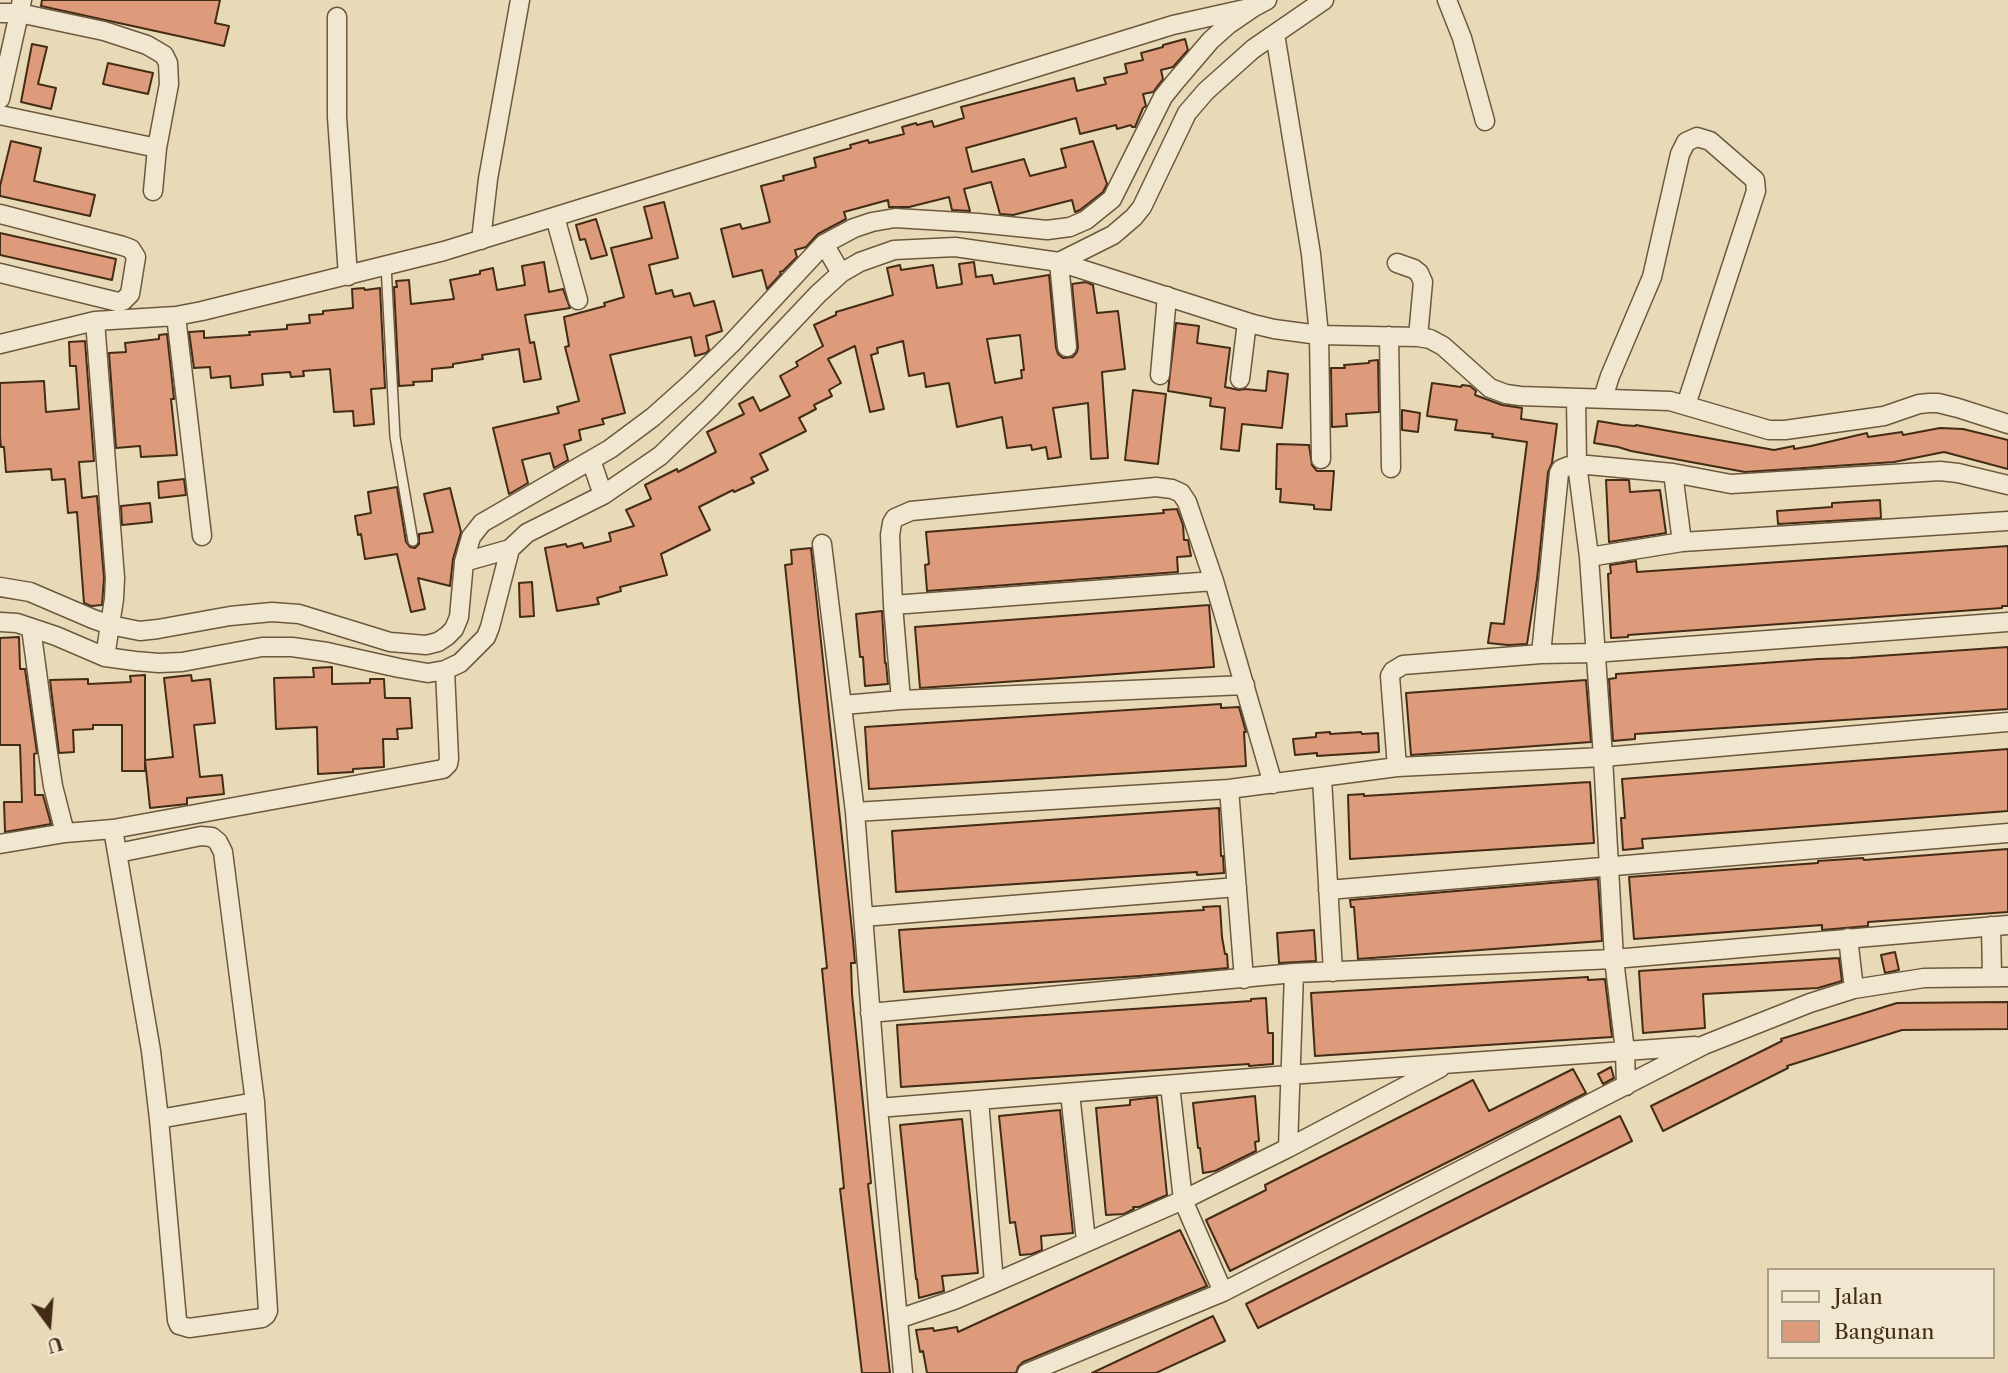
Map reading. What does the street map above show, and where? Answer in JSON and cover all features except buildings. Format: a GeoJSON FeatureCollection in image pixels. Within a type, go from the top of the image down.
{"type":"FeatureCollection","features":[{"type":"Feature","properties":{"kind":"street"},"geometry":{"type":"LineString","coordinates":[[481,240],[488,179],[520,0]]}},
{"type":"Feature","properties":{"kind":"street"},"geometry":{"type":"LineString","coordinates":[[1059,262],[1113,235],[1142,207],[1174,105],[1206,91],[1253,49],[1324,0]]}},
{"type":"Feature","properties":{"kind":"street"},"geometry":{"type":"LineString","coordinates":[[1447,0],[1462,38],[1485,121]]}},
{"type":"Feature","properties":{"kind":"street"},"geometry":{"type":"LineString","coordinates":[[833,258],[860,262],[894,250],[955,247],[977,235],[1070,227],[1086,220],[1112,199],[1174,105],[1211,40],[1229,24],[1260,4]]}},
{"type":"Feature","properties":{"kind":"street"},"geometry":{"type":"LineString","coordinates":[[0,344],[95,321],[176,316],[444,251],[1172,25],[1260,4]]}},
{"type":"Feature","properties":{"kind":"street"},"geometry":{"type":"LineString","coordinates":[[0,13],[20,6],[147,45],[164,55],[168,63],[169,84],[153,191]]}},
{"type":"Feature","properties":{"kind":"street"},"geometry":{"type":"LineString","coordinates":[[0,99],[20,6]]}},
{"type":"Feature","properties":{"kind":"street"},"geometry":{"type":"LineString","coordinates":[[337,17],[337,117],[348,276]]}},
{"type":"Feature","properties":{"kind":"street"},"geometry":{"type":"LineString","coordinates":[[1275,34],[1311,254],[1320,335],[1321,459]]}},
{"type":"Feature","properties":{"kind":"street"},"geometry":{"type":"LineString","coordinates":[[0,115],[158,148]]}},
{"type":"Feature","properties":{"kind":"street"},"geometry":{"type":"LineString","coordinates":[[1603,398],[1651,277],[1680,154],[1686,142],[1697,137],[1710,141],[1755,180],[1756,191],[1686,405]]}},
{"type":"Feature","properties":{"kind":"street"},"geometry":{"type":"LineString","coordinates":[[0,214],[123,246],[131,249],[136,257],[130,294],[118,302],[0,273]]}},
{"type":"Feature","properties":{"kind":"street"},"geometry":{"type":"LineString","coordinates":[[555,217],[578,300]]}},
{"type":"Feature","properties":{"kind":"street"},"geometry":{"type":"LineString","coordinates":[[0,622],[17,624],[56,636],[107,640],[140,631],[272,612],[299,614],[390,642],[426,645],[438,642],[454,629],[459,617],[471,537],[482,523],[592,463],[653,417],[731,344],[833,258],[863,225],[895,218],[977,235],[1274,329],[1320,335],[1430,339],[1443,346],[1490,387],[1506,394],[1670,401],[1769,430],[1884,416],[1929,402],[2008,424]]}},
{"type":"Feature","properties":{"kind":"street"},"geometry":{"type":"LineString","coordinates":[[469,560],[503,551],[538,526],[660,456],[710,408],[818,294],[833,258]]}},
{"type":"Feature","properties":{"kind":"street"},"geometry":{"type":"LineString","coordinates":[[1059,262],[1068,347]]}},
{"type":"Feature","properties":{"kind":"street"},"geometry":{"type":"LineString","coordinates":[[1397,263],[1415,269],[1423,282],[1418,337]]}},
{"type":"Feature","properties":{"kind":"street"},"geometry":{"type":"LineString","coordinates":[[1160,374],[1167,296]]}},
{"type":"Feature","properties":{"kind":"street"},"geometry":{"type":"LineString","coordinates":[[176,316],[202,536]]}},
{"type":"Feature","properties":{"kind":"street"},"geometry":{"type":"LineString","coordinates":[[95,321],[116,578],[107,640]]}},
{"type":"Feature","properties":{"kind":"street"},"geometry":{"type":"LineString","coordinates":[[1240,379],[1247,322]]}},
{"type":"Feature","properties":{"kind":"street"},"geometry":{"type":"LineString","coordinates":[[1389,336],[1391,468]]}},
{"type":"Feature","properties":{"kind":"street"},"geometry":{"type":"LineString","coordinates":[[1576,398],[1577,464],[1589,556],[1614,959],[1625,1051],[1626,1086]]}},
{"type":"Feature","properties":{"kind":"street"},"geometry":{"type":"LineString","coordinates":[[592,463],[601,491]]}},
{"type":"Feature","properties":{"kind":"street"},"geometry":{"type":"LineString","coordinates":[[1541,654],[1561,469],[1577,464],[1673,473],[1740,484],[1940,471],[2008,485]]}},
{"type":"Feature","properties":{"kind":"street"},"geometry":{"type":"LineString","coordinates":[[1673,473],[1682,542]]}},
{"type":"Feature","properties":{"kind":"street"},"geometry":{"type":"LineString","coordinates":[[901,700],[890,535],[892,523],[899,515],[911,511],[1156,487],[1172,489],[1181,493],[1187,502],[1214,581],[1273,783]]}},
{"type":"Feature","properties":{"kind":"street"},"geometry":{"type":"LineString","coordinates":[[1589,556],[1682,542],[2008,521]]}},
{"type":"Feature","properties":{"kind":"street"},"geometry":{"type":"LineString","coordinates":[[822,544],[855,811],[878,1108],[903,1373]]}},
{"type":"Feature","properties":{"kind":"street"},"geometry":{"type":"LineString","coordinates":[[0,587],[30,592],[72,611],[107,640],[159,663],[182,662],[262,647],[292,647],[428,673],[445,670],[460,663],[486,637],[503,551]]}},
{"type":"Feature","properties":{"kind":"street"},"geometry":{"type":"LineString","coordinates":[[893,605],[1214,581]]}},
{"type":"Feature","properties":{"kind":"street"},"geometry":{"type":"LineString","coordinates":[[1397,767],[1390,676],[1403,665],[2008,622]]}},
{"type":"Feature","properties":{"kind":"street"},"geometry":{"type":"LineString","coordinates":[[31,628],[53,786],[65,833]]}},
{"type":"Feature","properties":{"kind":"street"},"geometry":{"type":"LineString","coordinates":[[0,844],[65,833],[113,829],[443,769],[449,764],[445,670]]}},
{"type":"Feature","properties":{"kind":"street"},"geometry":{"type":"LineString","coordinates":[[843,705],[901,700],[1245,685]]}},
{"type":"Feature","properties":{"kind":"street"},"geometry":{"type":"LineString","coordinates":[[855,811],[1229,789],[1397,767],[1603,757],[2008,722]]}},
{"type":"Feature","properties":{"kind":"street"},"geometry":{"type":"LineString","coordinates":[[1322,778],[1333,972]]}},
{"type":"Feature","properties":{"kind":"street"},"geometry":{"type":"LineString","coordinates":[[1229,789],[1244,979]]}},
{"type":"Feature","properties":{"kind":"street"},"geometry":{"type":"LineString","coordinates":[[113,829],[151,1051],[179,1325],[189,1328],[258,1319],[268,1311],[255,1102],[223,852],[212,837],[201,835],[118,853]]}},
{"type":"Feature","properties":{"kind":"street"},"geometry":{"type":"LineString","coordinates":[[1328,890],[2008,833]]}},
{"type":"Feature","properties":{"kind":"street"},"geometry":{"type":"LineString","coordinates":[[863,917],[1237,887]]}},
{"type":"Feature","properties":{"kind":"street"},"geometry":{"type":"LineString","coordinates":[[870,1013],[1294,974],[1614,959],[2000,926],[2000,976],[1924,978],[1854,989],[1810,1003],[1704,1045],[1223,1292],[1027,1373]]}},
{"type":"Feature","properties":{"kind":"street"},"geometry":{"type":"LineString","coordinates":[[1848,938],[1854,989]]}},
{"type":"Feature","properties":{"kind":"street"},"geometry":{"type":"LineString","coordinates":[[1288,1147],[1294,974]]}},
{"type":"Feature","properties":{"kind":"street"},"geometry":{"type":"LineString","coordinates":[[878,1108],[1289,1074],[1704,1045]]}},
{"type":"Feature","properties":{"kind":"street"},"geometry":{"type":"LineString","coordinates":[[898,1319],[954,1300],[1183,1200],[1446,1065]]}},
{"type":"Feature","properties":{"kind":"street"},"geometry":{"type":"LineString","coordinates":[[1170,1085],[1183,1200],[1223,1292]]}},
{"type":"Feature","properties":{"kind":"street"},"geometry":{"type":"LineString","coordinates":[[1070,1093],[1086,1241]]}},
{"type":"Feature","properties":{"kind":"street"},"geometry":{"type":"LineString","coordinates":[[979,1100],[994,1283]]}},
{"type":"Feature","properties":{"kind":"street"},"geometry":{"type":"LineString","coordinates":[[159,1119],[255,1102]]}},
{"type":"Feature","properties":{"kind":"lane"},"geometry":{"type":"LineString","coordinates":[[386,265],[395,437],[413,541]]}}]}
